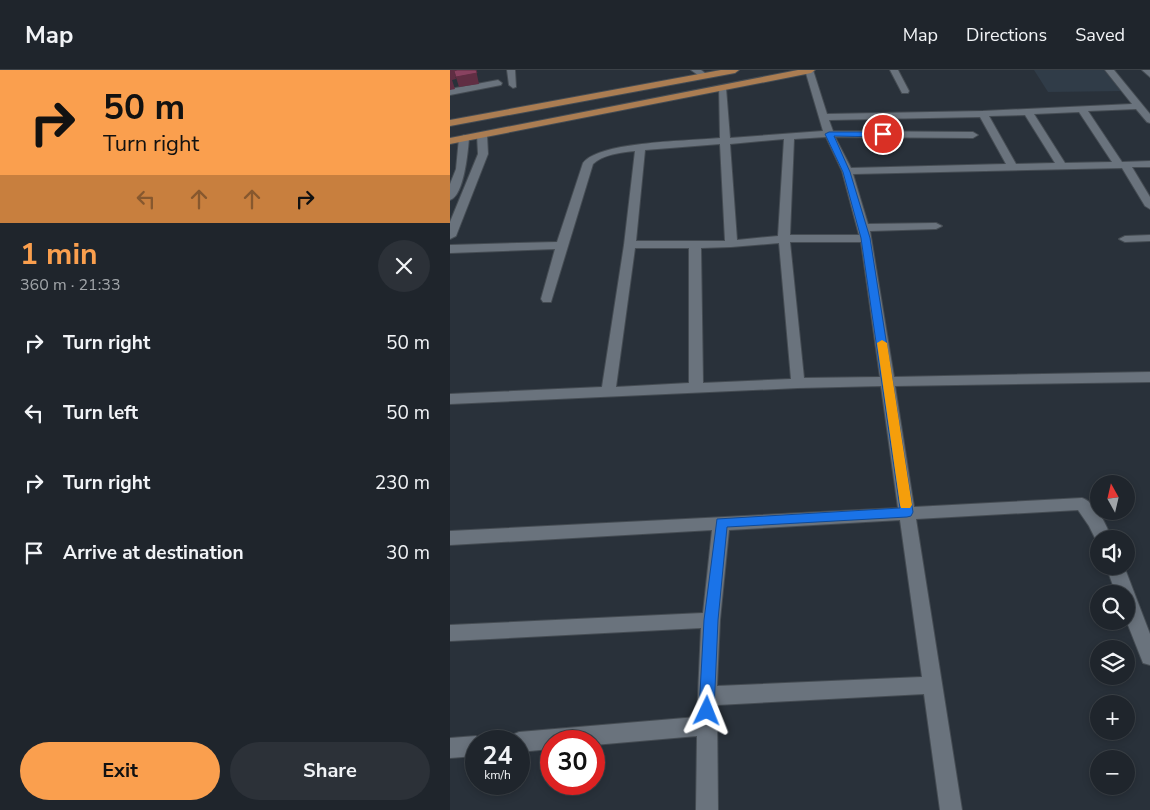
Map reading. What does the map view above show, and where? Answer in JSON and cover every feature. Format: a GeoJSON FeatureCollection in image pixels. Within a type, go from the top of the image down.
{"type":"FeatureCollection","features":[{"type":"Feature","properties":{"kind":"main road"},"geometry":{"type":"LineString","coordinates":[[450,122],[735,70]]}},
{"type":"Feature","properties":{"kind":"main road"},"geometry":{"type":"LineString","coordinates":[[450,141],[810,70]]}},
{"type":"Feature","properties":{"kind":"street"},"geometry":{"type":"LineString","coordinates":[[513,85],[514,70]]}},
{"type":"Feature","properties":{"kind":"street"},"geometry":{"type":"LineString","coordinates":[[695,70],[705,76]]}},
{"type":"Feature","properties":{"kind":"street"},"geometry":{"type":"LineString","coordinates":[[810,70],[829,134],[846,172],[864,233],[951,810]]}},
{"type":"Feature","properties":{"kind":"street"},"geometry":{"type":"LineString","coordinates":[[894,70],[905,91]]}},
{"type":"Feature","properties":{"kind":"street"},"geometry":{"type":"LineString","coordinates":[[1109,70],[1137,106],[1149,117]]}},
{"type":"Feature","properties":{"kind":"street"},"geometry":{"type":"LineString","coordinates":[[1146,70],[1150,74]]}},
{"type":"Feature","properties":{"kind":"street"},"geometry":{"type":"LineString","coordinates":[[450,92],[498,83]]}},
{"type":"Feature","properties":{"kind":"street"},"geometry":{"type":"LineString","coordinates":[[722,88],[731,244]]}},
{"type":"Feature","properties":{"kind":"street"},"geometry":{"type":"LineString","coordinates":[[824,117],[983,114],[1137,106]]}},
{"type":"Feature","properties":{"kind":"street"},"geometry":{"type":"LineString","coordinates":[[1082,108],[1150,206]]}},
{"type":"Feature","properties":{"kind":"street"},"geometry":{"type":"LineString","coordinates":[[1027,111],[1062,166]]}},
{"type":"Feature","properties":{"kind":"street"},"geometry":{"type":"LineString","coordinates":[[983,114],[1013,167]]}},
{"type":"Feature","properties":{"kind":"street"},"geometry":{"type":"LineString","coordinates":[[547,299],[588,163],[593,158],[610,152],[640,148],[725,143],[789,136],[829,134],[972,135]]}},
{"type":"Feature","properties":{"kind":"street"},"geometry":{"type":"LineString","coordinates":[[450,236],[483,154],[482,135]]}},
{"type":"Feature","properties":{"kind":"street"},"geometry":{"type":"LineString","coordinates":[[789,136],[784,239],[798,383]]}},
{"type":"Feature","properties":{"kind":"street"},"geometry":{"type":"LineString","coordinates":[[450,197],[461,169],[464,138]]}},
{"type":"Feature","properties":{"kind":"street"},"geometry":{"type":"LineString","coordinates":[[608,393],[630,246],[640,148]]}},
{"type":"Feature","properties":{"kind":"street"},"geometry":{"type":"LineString","coordinates":[[846,172],[1150,164]]}},
{"type":"Feature","properties":{"kind":"street"},"geometry":{"type":"LineString","coordinates":[[630,246],[731,244],[936,226]]}},
{"type":"Feature","properties":{"kind":"street"},"geometry":{"type":"LineString","coordinates":[[1125,239],[1150,238]]}},
{"type":"Feature","properties":{"kind":"street"},"geometry":{"type":"LineString","coordinates":[[450,249],[562,245]]}},
{"type":"Feature","properties":{"kind":"street"},"geometry":{"type":"LineString","coordinates":[[695,245],[696,388]]}},
{"type":"Feature","properties":{"kind":"street"},"geometry":{"type":"LineString","coordinates":[[450,398],[608,393],[798,383],[888,383],[1150,377]]}},
{"type":"Feature","properties":{"kind":"street"},"geometry":{"type":"LineString","coordinates":[[450,538],[1082,504],[1100,530]]}},
{"type":"Feature","properties":{"kind":"street"},"geometry":{"type":"LineString","coordinates":[[707,810],[707,696],[711,620],[721,522]]}},
{"type":"Feature","properties":{"kind":"street"},"geometry":{"type":"LineString","coordinates":[[1135,618],[1150,656]]}},
{"type":"Feature","properties":{"kind":"street"},"geometry":{"type":"LineString","coordinates":[[450,633],[711,620]]}},
{"type":"Feature","properties":{"kind":"street"},"geometry":{"type":"LineString","coordinates":[[707,696],[931,685]]}},
{"type":"Feature","properties":{"kind":"street"},"geometry":{"type":"LineString","coordinates":[[530,741],[706,726]]}},
{"type":"Feature","properties":{"kind":"street"},"geometry":{"type":"LineString","coordinates":[[450,748],[465,747]]}},
{"type":"Feature","properties":{"kind":"shaded area"},"geometry":{"type":"Polygon","coordinates":[[[1034,70],[1108,70],[1126,91],[1048,92],[1034,70]]]}},
{"type":"Feature","properties":{"kind":"building"},"geometry":{"type":"Polygon","coordinates":[[[476,70],[477,73],[456,77],[454,71],[476,70]]]}},
{"type":"Feature","properties":{"kind":"slow traffic"},"geometry":{"type":"LineString","coordinates":[[882,343],[906,505]]}},
{"type":"Feature","properties":{"kind":"route"},"geometry":{"type":"LineString","coordinates":[[707,711],[711,620],[721,522],[907,512],[866,238],[846,172],[829,134],[883,134]]}}]}
